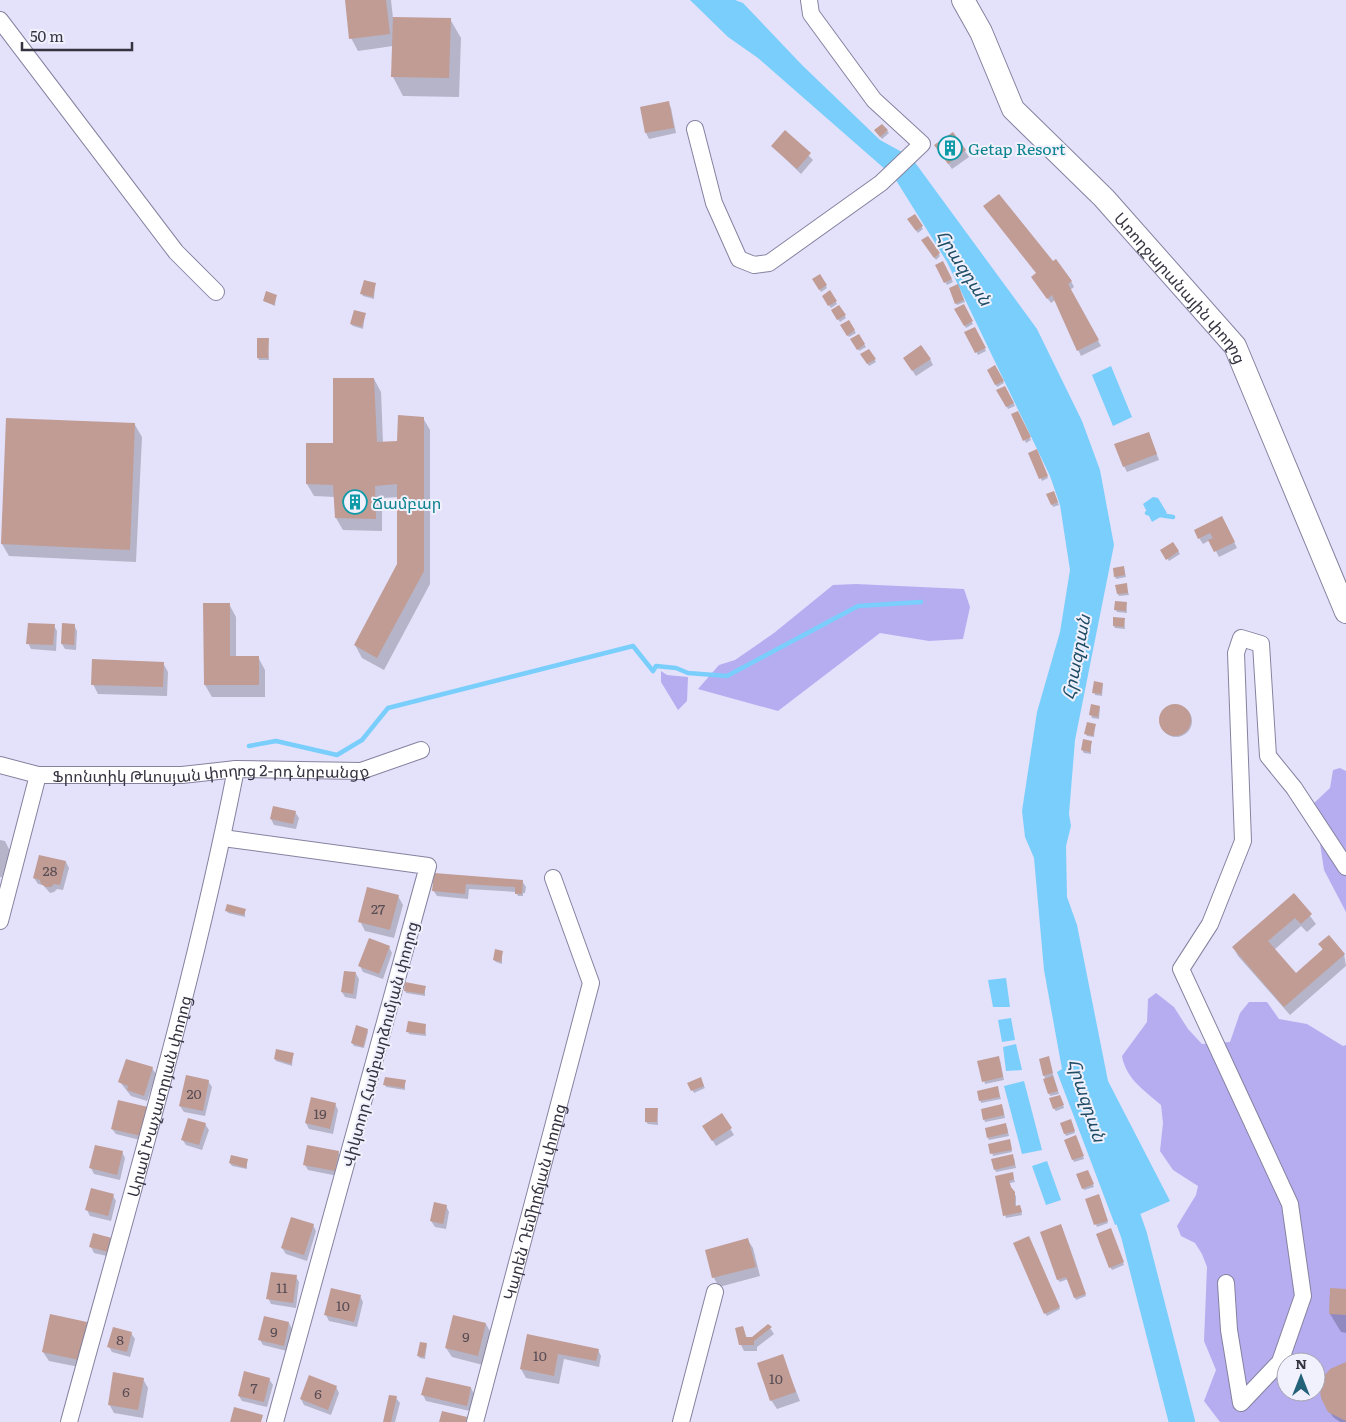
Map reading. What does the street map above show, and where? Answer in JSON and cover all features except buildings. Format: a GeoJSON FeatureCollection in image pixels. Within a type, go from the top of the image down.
{"type":"FeatureCollection","features":[{"type":"Feature","properties":{"kind":"main road","name":"Առողջարանային փողոց"},"geometry":{"type":"LineString","coordinates":[[963,0],[981,32],[1013,109],[1104,198],[1235,346],[1346,612]]}},
{"type":"Feature","properties":{"kind":"street"},"geometry":{"type":"LineString","coordinates":[[696,129],[714,203],[739,260],[754,265],[770,263],[891,175],[910,153],[922,144],[874,100],[811,14],[809,0]]}},
{"type":"Feature","properties":{"kind":"street"},"geometry":{"type":"LineString","coordinates":[[0,20],[176,252],[216,292]]}},
{"type":"Feature","properties":{"kind":"street"},"geometry":{"type":"LineString","coordinates":[[1226,1282],[1229,1330],[1242,1403],[1280,1362],[1304,1296],[1290,1204],[1181,970],[1210,924],[1243,841],[1236,653],[1242,638],[1261,644],[1268,756],[1294,788],[1346,867]]}},
{"type":"Feature","properties":{"kind":"street","name":"Ֆրոնտիկ Թևոսյան փողոց 2-րդ նրբանցք"},"geometry":{"type":"LineString","coordinates":[[0,765],[38,774],[182,775],[236,769],[361,771],[420,750]]}},
{"type":"Feature","properties":{"kind":"street","name":"Արամ Խաչատրյան փողոց"},"geometry":{"type":"LineString","coordinates":[[69,1422],[179,1016],[223,838],[236,769]]}},
{"type":"Feature","properties":{"kind":"street"},"geometry":{"type":"LineString","coordinates":[[0,922],[38,774]]}},
{"type":"Feature","properties":{"kind":"street","name":"Վիկտոր Համբարձումյան փողոց"},"geometry":{"type":"LineString","coordinates":[[223,838],[428,866],[275,1422]]}},
{"type":"Feature","properties":{"kind":"street","name":"Կարեն Դեմիրճյան փողոց"},"geometry":{"type":"LineString","coordinates":[[475,1422],[590,983],[553,878]]}},
{"type":"Feature","properties":{"kind":"street"},"geometry":{"type":"LineString","coordinates":[[681,1422],[714,1292]]}},
{"type":"Feature","properties":{"kind":"shaded area"},"geometry":{"type":"Polygon","coordinates":[[[856,584],[964,589],[970,607],[963,639],[929,641],[880,633],[778,711],[698,689],[719,665],[735,660],[774,633],[833,585],[856,584]]]}},
{"type":"Feature","properties":{"kind":"shaded area"},"geometry":{"type":"Polygon","coordinates":[[[661,671],[667,675],[688,677],[687,701],[678,710],[661,682],[661,671]]]}},
{"type":"Feature","properties":{"kind":"shaded area"},"geometry":{"type":"Polygon","coordinates":[[[1340,768],[1346,771],[1346,912],[1324,870],[1314,803],[1330,788],[1333,770],[1340,768]]]}},
{"type":"Feature","properties":{"kind":"shaded area"},"geometry":{"type":"Polygon","coordinates":[[[1156,993],[1174,1007],[1188,1029],[1202,1044],[1230,1042],[1240,1013],[1249,1002],[1267,1002],[1279,1019],[1307,1024],[1343,1046],[1346,1045],[1346,1422],[1220,1422],[1204,1401],[1216,1370],[1204,1341],[1207,1267],[1195,1243],[1181,1236],[1177,1226],[1196,1195],[1198,1186],[1173,1170],[1160,1151],[1163,1123],[1161,1105],[1132,1078],[1127,1071],[1122,1056],[1147,1022],[1148,999],[1156,993]]]}},
{"type":"Feature","properties":{"kind":"water"},"geometry":{"type":"Polygon","coordinates":[[[690,0],[735,0],[743,3],[802,65],[880,140],[911,157],[1037,329],[1082,421],[1100,470],[1114,545],[1075,740],[1069,814],[1071,826],[1066,846],[1067,897],[1077,925],[1108,1081],[1170,1201],[1115,1225],[1057,1072],[1062,1069],[1044,970],[1034,858],[1025,837],[1022,811],[1037,712],[1060,632],[1070,570],[1060,505],[1050,476],[947,262],[894,177],[758,58],[728,37],[690,0]]]}},
{"type":"Feature","properties":{"kind":"water"},"geometry":{"type":"Polygon","coordinates":[[[1111,366],[1132,417],[1113,426],[1092,375],[1111,366]]]}},
{"type":"Feature","properties":{"kind":"water"},"geometry":{"type":"Polygon","coordinates":[[[1153,497],[1158,498],[1167,513],[1152,522],[1143,504],[1153,497]]]}},
{"type":"Feature","properties":{"kind":"water"},"geometry":{"type":"Polygon","coordinates":[[[1006,978],[1010,1007],[993,1007],[988,980],[1006,978]]]}},
{"type":"Feature","properties":{"kind":"water"},"geometry":{"type":"Polygon","coordinates":[[[1011,1018],[1015,1040],[1002,1042],[998,1020],[1011,1018]]]}},
{"type":"Feature","properties":{"kind":"water"},"geometry":{"type":"Polygon","coordinates":[[[1016,1044],[1022,1070],[1006,1071],[1003,1047],[1016,1044]]]}},
{"type":"Feature","properties":{"kind":"water"},"geometry":{"type":"Polygon","coordinates":[[[1024,1081],[1042,1150],[1022,1154],[1004,1086],[1024,1081]]]}},
{"type":"Feature","properties":{"kind":"water"},"geometry":{"type":"Polygon","coordinates":[[[1047,1161],[1061,1200],[1046,1205],[1032,1166],[1047,1161]]]}},
{"type":"Feature","properties":{"kind":"waterway"},"geometry":{"type":"LineString","coordinates":[[1147,513],[1173,517]]}},
{"type":"Feature","properties":{"kind":"waterway"},"geometry":{"type":"LineString","coordinates":[[249,746],[276,741],[337,755],[362,740],[388,708],[633,646],[653,671],[656,666],[676,668],[688,673],[727,676],[858,606],[921,602]]}},
{"type":"Feature","properties":{"kind":"waterway","name":"Հրազդան"},"geometry":{"type":"LineString","coordinates":[[1117,1187],[1134,1235],[1182,1422]]}},
{"type":"Feature","properties":{"kind":"place","name":"Getap Resort"},"geometry":{"type":"Point","coordinates":[950,148]}},
{"type":"Feature","properties":{"kind":"place","name":"Ճամբար"},"geometry":{"type":"Point","coordinates":[355,502]}}]}
